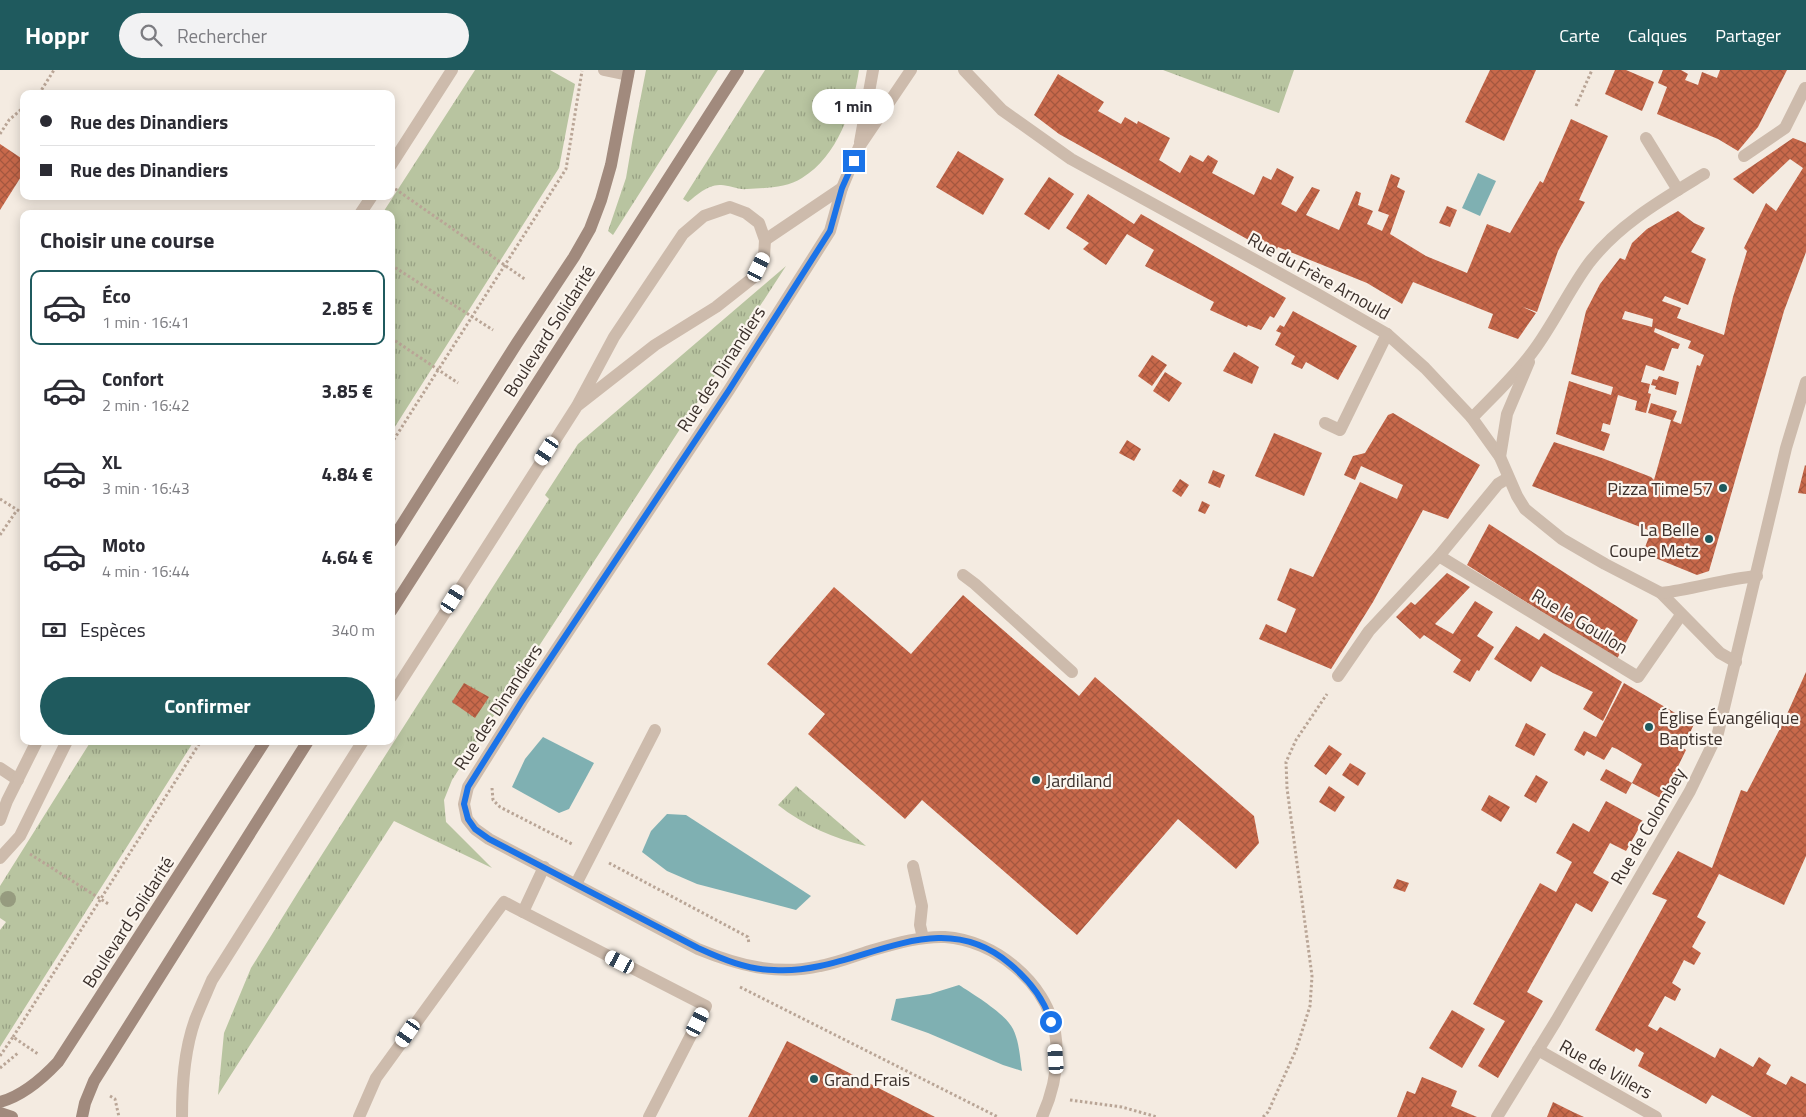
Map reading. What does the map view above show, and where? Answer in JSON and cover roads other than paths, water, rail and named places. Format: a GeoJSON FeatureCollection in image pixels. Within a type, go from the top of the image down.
{"type":"FeatureCollection","features":[{"type":"Feature","properties":{"kind":"main road","name":"Boulevard Solidarité"},"geometry":{"type":"LineString","coordinates":[[395,605],[738,70]]}},
{"type":"Feature","properties":{"kind":"main road","name":"Boulevard Solidarité"},"geometry":{"type":"LineString","coordinates":[[395,536],[574,257],[590,229],[611,165],[629,73]]}},
{"type":"Feature","properties":{"kind":"main road","name":"Boulevard Solidarité"},"geometry":{"type":"LineString","coordinates":[[0,1102],[11,1099],[44,1076],[58,1062],[262,745]]}},
{"type":"Feature","properties":{"kind":"main road"},"geometry":{"type":"LineString","coordinates":[[82,1117],[85,1103],[94,1081],[305,745]]}},
{"type":"Feature","properties":{"kind":"main road"},"geometry":{"type":"LineString","coordinates":[[0,1113],[12,1117]]}},
{"type":"Feature","properties":{"kind":"street"},"geometry":{"type":"LineString","coordinates":[[395,159],[452,70]]}},
{"type":"Feature","properties":{"kind":"street"},"geometry":{"type":"LineString","coordinates":[[604,70],[629,73]]}},
{"type":"Feature","properties":{"kind":"street","name":"Rue des Dinandiers"},"geometry":{"type":"LineString","coordinates":[[859,147],[873,70]]}},
{"type":"Feature","properties":{"kind":"street","name":"Rue des Dinandiers"},"geometry":{"type":"LineString","coordinates":[[911,70],[859,147],[842,188],[830,231],[729,390],[522,701],[468,787],[464,804],[468,819],[475,829],[489,839],[698,948],[725,960],[774,970],[819,966],[923,938],[943,937],[964,940],[984,948],[1002,958],[1023,975],[1036,990],[1048,1012],[1055,1032],[1055,1083],[1042,1117]]}},
{"type":"Feature","properties":{"kind":"street","name":"Rue du Frère Arnould"},"geometry":{"type":"LineString","coordinates":[[971,73],[1002,110],[1070,159],[1319,294],[1387,334],[1425,368],[1472,418],[1500,457],[1508,478],[1526,509],[1562,539],[1661,593],[1720,653],[1736,662]]}},
{"type":"Feature","properties":{"kind":"street"},"geometry":{"type":"LineString","coordinates":[[1744,156],[1785,128],[1806,89]]}},
{"type":"Feature","properties":{"kind":"street"},"geometry":{"type":"LineString","coordinates":[[1646,138],[1678,190]]}},
{"type":"Feature","properties":{"kind":"street"},"geometry":{"type":"LineString","coordinates":[[1472,418],[1534,351],[1590,263],[1613,237],[1640,215],[1704,174]]}},
{"type":"Feature","properties":{"kind":"street"},"geometry":{"type":"LineString","coordinates":[[764,240],[842,188]]}},
{"type":"Feature","properties":{"kind":"street"},"geometry":{"type":"LineString","coordinates":[[395,690],[577,406],[614,337],[683,234],[704,216],[730,207],[746,213],[759,223],[764,240],[764,257],[754,277],[716,307],[654,345],[577,406]]}},
{"type":"Feature","properties":{"kind":"street"},"geometry":{"type":"LineString","coordinates":[[1325,423],[1340,430],[1387,334]]}},
{"type":"Feature","properties":{"kind":"street"},"geometry":{"type":"LineString","coordinates":[[1500,457],[1507,414],[1534,351]]}},
{"type":"Feature","properties":{"kind":"street","name":"Rue de Colombey"},"geometry":{"type":"LineString","coordinates":[[1497,1117],[1690,791],[1718,733],[1786,448],[1806,382]]}},
{"type":"Feature","properties":{"kind":"street"},"geometry":{"type":"LineString","coordinates":[[1338,676],[1369,631],[1439,556],[1498,484],[1508,478]]}},
{"type":"Feature","properties":{"kind":"street","name":"Rue le Goullon"},"geometry":{"type":"LineString","coordinates":[[1439,556],[1638,677],[1681,615]]}},
{"type":"Feature","properties":{"kind":"street"},"geometry":{"type":"LineString","coordinates":[[963,575],[1072,672]]}},
{"type":"Feature","properties":{"kind":"street"},"geometry":{"type":"LineString","coordinates":[[1661,593],[1687,590],[1736,578],[1757,576]]}},
{"type":"Feature","properties":{"kind":"street"},"geometry":{"type":"LineString","coordinates":[[576,884],[655,730]]}},
{"type":"Feature","properties":{"kind":"street"},"geometry":{"type":"LineString","coordinates":[[0,820],[3,799],[18,780],[36,745]]}},
{"type":"Feature","properties":{"kind":"street"},"geometry":{"type":"LineString","coordinates":[[0,858],[20,836],[65,745]]}},
{"type":"Feature","properties":{"kind":"street"},"geometry":{"type":"LineString","coordinates":[[182,1117],[182,1094],[186,1058],[195,1020],[212,980],[360,745]]}},
{"type":"Feature","properties":{"kind":"street"},"geometry":{"type":"LineString","coordinates":[[0,768],[18,780]]}},
{"type":"Feature","properties":{"kind":"street"},"geometry":{"type":"LineString","coordinates":[[913,866],[922,906],[920,925],[923,938]]}},
{"type":"Feature","properties":{"kind":"street"},"geometry":{"type":"LineString","coordinates":[[523,912],[544,867]]}},
{"type":"Feature","properties":{"kind":"street"},"geometry":{"type":"LineString","coordinates":[[359,1117],[376,1078],[504,902],[706,1006],[649,1117]]}},
{"type":"Feature","properties":{"kind":"street","name":"Rue de Villers"},"geometry":{"type":"LineString","coordinates":[[1538,1050],[1656,1117]]}},
{"type":"Feature","properties":{"kind":"water"},"geometry":{"type":"Polygon","coordinates":[[[1478,173],[1496,181],[1480,216],[1462,208],[1478,173]]]}},
{"type":"Feature","properties":{"kind":"water"},"geometry":{"type":"Polygon","coordinates":[[[543,737],[594,763],[569,809],[559,813],[512,787],[525,759],[543,737]]]}},
{"type":"Feature","properties":{"kind":"water"},"geometry":{"type":"Polygon","coordinates":[[[667,814],[686,815],[811,896],[796,910],[697,884],[667,871],[642,852],[651,831],[667,814]]]}},
{"type":"Feature","properties":{"kind":"water"},"geometry":{"type":"Polygon","coordinates":[[[959,985],[989,1005],[1009,1023],[1017,1039],[1022,1071],[891,1020],[896,999],[930,994],[959,985]]]}},
{"type":"Feature","properties":{"kind":"place","name":"Pizza Time 57"},"geometry":{"type":"Point","coordinates":[1723,488]}},
{"type":"Feature","properties":{"kind":"place","name":"La Belle Coupe Metz"},"geometry":{"type":"Point","coordinates":[1709,539]}},
{"type":"Feature","properties":{"kind":"place","name":"Église Évangélique Baptiste"},"geometry":{"type":"Point","coordinates":[1649,727]}},
{"type":"Feature","properties":{"kind":"place","name":"Jardiland"},"geometry":{"type":"Point","coordinates":[1036,780]}},
{"type":"Feature","properties":{"kind":"place","name":"Grand Frais"},"geometry":{"type":"Point","coordinates":[814,1079]}}]}
